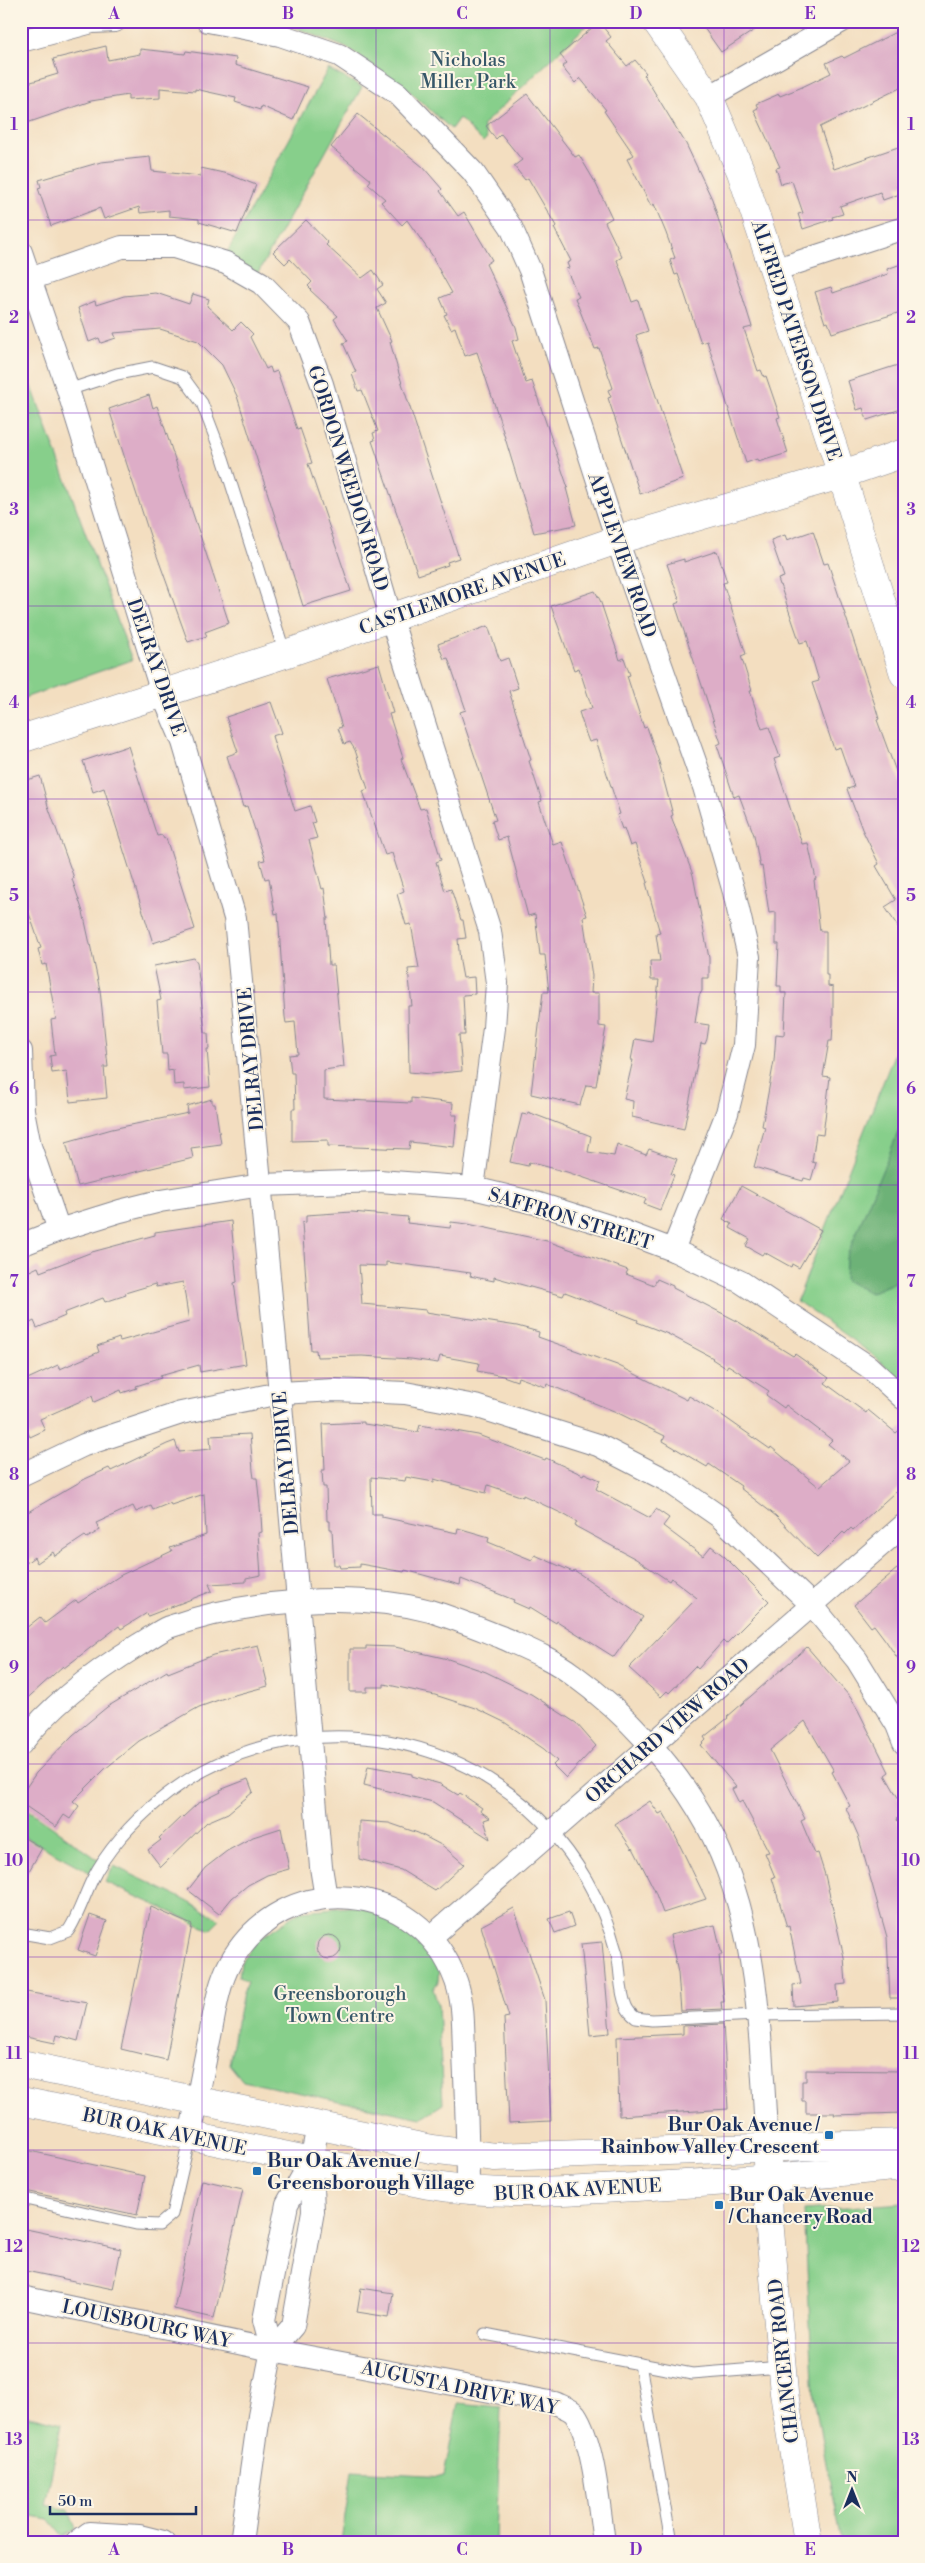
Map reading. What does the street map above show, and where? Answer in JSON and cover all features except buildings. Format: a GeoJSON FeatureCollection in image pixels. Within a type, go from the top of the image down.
{"type":"FeatureCollection","features":[{"type":"Feature","properties":{"kind":"street"},"geometry":{"type":"LineString","coordinates":[[21,41],[92,22],[116,21]]}},
{"type":"Feature","properties":{"kind":"street","name":"APPLEVIEW ROAD"},"geometry":{"type":"LineString","coordinates":[[208,21],[280,35],[339,55],[398,94],[473,172],[511,227],[530,270],[617,540],[704,787],[734,892],[748,957],[744,1045],[727,1113],[673,1250]]}},
{"type":"Feature","properties":{"kind":"street","name":"ALFRED PATERSON DRIVE"},"geometry":{"type":"LineString","coordinates":[[656,21],[708,97],[742,172],[904,674]]}},
{"type":"Feature","properties":{"kind":"street"},"geometry":{"type":"LineString","coordinates":[[708,97],[842,21]]}},
{"type":"Feature","properties":{"kind":"street"},"geometry":{"type":"LineString","coordinates":[[774,270],[904,228]]}},
{"type":"Feature","properties":{"kind":"street","name":"GORDON WEEDON ROAD"},"geometry":{"type":"LineString","coordinates":[[30,279],[122,247],[174,247],[226,263],[261,282],[299,322],[322,384],[391,618],[490,931],[497,983],[494,1028],[473,1188]]}},
{"type":"Feature","properties":{"kind":"street","name":"DELRAY DRIVE"},"geometry":{"type":"LineString","coordinates":[[21,252],[68,390],[162,693],[183,742],[235,918],[280,1393],[321,1867],[326,1898]]}},
{"type":"Feature","properties":{"kind":"street","name":"CASTLEMORE AVENUE"},"geometry":{"type":"LineString","coordinates":[[21,739],[285,654],[617,540],[840,475],[904,453]]}},
{"type":"Feature","properties":{"kind":"street"},"geometry":{"type":"LineString","coordinates":[[21,1052],[23,1110],[30,1146],[59,1230]]}},
{"type":"Feature","properties":{"kind":"street","name":"SAFFRON STREET"},"geometry":{"type":"LineString","coordinates":[[21,1245],[59,1230],[160,1201],[261,1185],[379,1182],[473,1188],[539,1204],[612,1227],[673,1250],[742,1282],[869,1367],[904,1399]]}},
{"type":"Feature","properties":{"kind":"street"},"geometry":{"type":"LineString","coordinates":[[21,1475],[84,1445],[181,1413],[280,1393],[336,1390],[405,1393],[475,1406],[598,1445],[668,1481],[720,1517],[812,1605],[857,1660],[897,1725],[904,1743]]}},
{"type":"Feature","properties":{"kind":"street","name":"ORCHARD VIEW ROAD"},"geometry":{"type":"LineString","coordinates":[[431,1937],[904,1525]]}},
{"type":"Feature","properties":{"kind":"street"},"geometry":{"type":"LineString","coordinates":[[21,1744],[30,1732],[75,1690],[108,1664],[167,1628],[238,1608],[297,1601],[374,1602],[431,1611],[532,1650],[572,1673],[652,1745],[691,1798],[706,1823],[730,1872],[746,1934],[758,2015],[767,2148]]}},
{"type":"Feature","properties":{"kind":"street"},"geometry":{"type":"LineString","coordinates":[[190,2136],[219,1992],[230,1963],[244,1942],[267,1921],[301,1903],[326,1898],[359,1898],[381,1903],[412,1920],[431,1937],[452,1971],[462,2005],[468,2192]]}},
{"type":"Feature","properties":{"kind":"street","name":"BUR OAK AVENUE"},"geometry":{"type":"LineString","coordinates":[[21,2064],[318,2126],[468,2155],[495,2157],[904,2143]]}},
{"type":"Feature","properties":{"kind":"street","name":"BUR OAK AVENUE"},"geometry":{"type":"LineString","coordinates":[[21,2102],[468,2192],[527,2193],[768,2179],[904,2166]]}},
{"type":"Feature","properties":{"kind":"street"},"geometry":{"type":"LineString","coordinates":[[241,2542],[259,2416],[272,2350],[293,2326],[313,2211],[312,2161],[318,2126]]}},
{"type":"Feature","properties":{"kind":"street","name":"CHANCERY ROAD"},"geometry":{"type":"LineString","coordinates":[[767,2148],[782,2367],[808,2542]]}},
{"type":"Feature","properties":{"kind":"street","name":"LOUISBOURG WAY"},"geometry":{"type":"LineString","coordinates":[[21,2297],[272,2350]]}},
{"type":"Feature","properties":{"kind":"street","name":"AUGUSTA DRIVE WAY"},"geometry":{"type":"LineString","coordinates":[[272,2350],[537,2399],[556,2403],[574,2413],[584,2432],[593,2471],[604,2542]]}},
{"type":"Feature","properties":{"kind":"street"},"geometry":{"type":"LineString","coordinates":[[77,2542],[89,2533],[139,2536],[163,2542]]}},
{"type":"Feature","properties":{"kind":"lane"},"geometry":{"type":"LineString","coordinates":[[68,390],[118,374],[153,367],[183,377],[202,403],[223,458],[285,654]]}},
{"type":"Feature","properties":{"kind":"lane"},"geometry":{"type":"LineString","coordinates":[[21,1934],[50,1938],[68,1931],[93,1877],[116,1844],[156,1803],[179,1785],[228,1758],[264,1747],[310,1738],[368,1737],[394,1741],[446,1756],[493,1781],[536,1814],[552,1830],[586,1880],[605,1916],[617,1954],[626,2006],[632,2015],[641,2020],[758,2015],[904,2013]]}},
{"type":"Feature","properties":{"kind":"lane"},"geometry":{"type":"LineString","coordinates":[[21,2198],[136,2224],[159,2225],[172,2214],[190,2136]]}},
{"type":"Feature","properties":{"kind":"lane"},"geometry":{"type":"LineString","coordinates":[[485,2334],[692,2374],[782,2367]]}},
{"type":"Feature","properties":{"kind":"lane"},"geometry":{"type":"LineString","coordinates":[[640,2364],[671,2542]]}},
{"type":"Feature","properties":{"kind":"green space","name":"Nicholas Miller Park"},"geometry":{"type":"Polygon","coordinates":[[[279,21],[591,21],[483,125],[487,138],[483,142],[459,118],[451,129],[406,88],[347,48],[279,21]]]}},
{"type":"Feature","properties":{"kind":"green space"},"geometry":{"type":"Polygon","coordinates":[[[328,69],[362,87],[258,273],[225,256],[328,69]]]}},
{"type":"Feature","properties":{"kind":"green space"},"geometry":{"type":"Polygon","coordinates":[[[21,357],[132,660],[21,699],[21,357]]]}},
{"type":"Feature","properties":{"kind":"green space"},"geometry":{"type":"Polygon","coordinates":[[[904,1038],[904,1382],[869,1352],[797,1301],[899,1042],[904,1038]]]}},
{"type":"Feature","properties":{"kind":"green space"},"geometry":{"type":"Polygon","coordinates":[[[904,1118],[904,1274],[902,1279],[870,1293],[845,1280],[846,1258],[904,1118]]]}},
{"type":"Feature","properties":{"kind":"green space"},"geometry":{"type":"Polygon","coordinates":[[[21,1805],[100,1861],[91,1873],[21,1835],[21,1805]]]}},
{"type":"Feature","properties":{"kind":"green space"},"geometry":{"type":"Polygon","coordinates":[[[114,1866],[187,1901],[220,1920],[210,1930],[105,1882],[114,1866]]]}},
{"type":"Feature","properties":{"kind":"green space","name":"Greensborough Town Centre"},"geometry":{"type":"Polygon","coordinates":[[[360,1906],[404,1926],[439,1962],[438,1982],[433,1989],[438,2005],[443,2104],[421,2118],[243,2081],[229,2064],[243,1992],[247,1982],[239,1977],[241,1962],[256,1941],[300,1911],[360,1906]]]}},
{"type":"Feature","properties":{"kind":"green space"},"geometry":{"type":"Polygon","coordinates":[[[904,2203],[904,2542],[841,2542],[814,2399],[804,2210],[904,2203]]]}},
{"type":"Feature","properties":{"kind":"green space"},"geometry":{"type":"Polygon","coordinates":[[[458,2403],[501,2407],[496,2542],[341,2542],[352,2471],[444,2476],[458,2403]]]}},
{"type":"Feature","properties":{"kind":"green space"},"geometry":{"type":"Polygon","coordinates":[[[21,2414],[62,2424],[45,2505],[69,2510],[76,2530],[63,2537],[49,2520],[21,2515],[21,2414]]]}},
{"type":"Feature","properties":{"kind":"place","name":"Bur Oak Avenue / Rainbow Valley Crescent"},"geometry":{"type":"Point","coordinates":[829,2135]}},
{"type":"Feature","properties":{"kind":"place","name":"Bur Oak Avenue / Greensborough Village"},"geometry":{"type":"Point","coordinates":[257,2171]}},
{"type":"Feature","properties":{"kind":"place","name":"Bur Oak Avenue / Chancery Road"},"geometry":{"type":"Point","coordinates":[719,2205]}}]}
